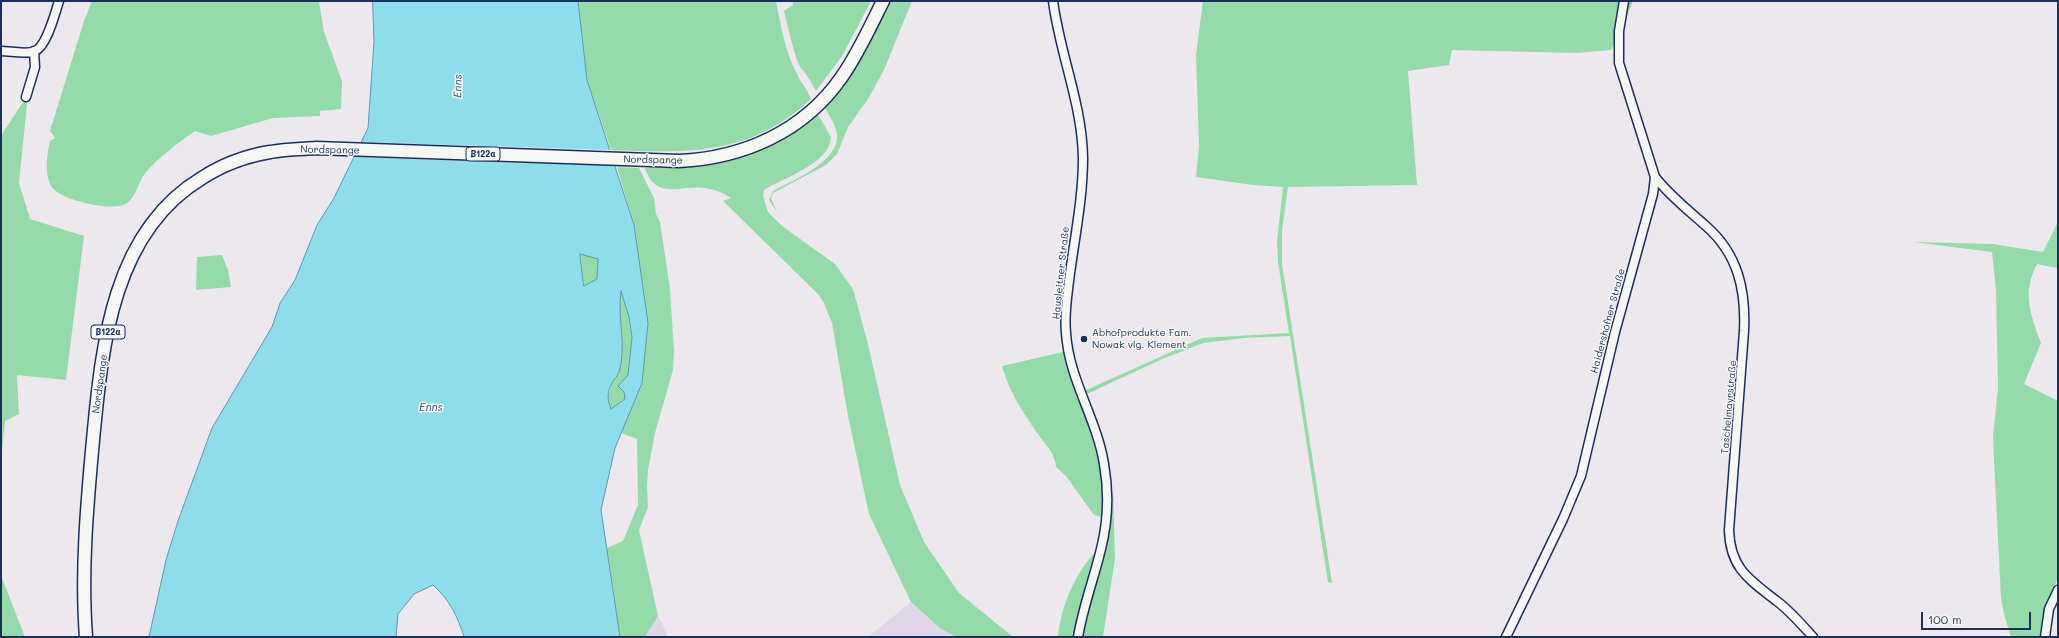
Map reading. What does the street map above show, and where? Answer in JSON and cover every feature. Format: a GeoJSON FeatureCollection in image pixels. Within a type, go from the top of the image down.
{"type":"FeatureCollection","features":[{"type":"Feature","properties":{"kind":"main road","name":"Nordspange"},"geometry":{"type":"LineString","coordinates":[[86,637],[85,558],[95,421],[109,324],[122,276],[131,255],[154,220],[166,206],[193,183],[229,164],[257,155],[290,149],[316,148],[650,160],[696,160],[715,158],[753,147],[786,130],[814,108],[840,79],[852,60],[883,1]]}},
{"type":"Feature","properties":{"kind":"street"},"geometry":{"type":"LineString","coordinates":[[1,51],[34,51],[43,44],[59,1]]}},
{"type":"Feature","properties":{"kind":"street","name":"Hausleitner Straße"},"geometry":{"type":"LineString","coordinates":[[1053,1],[1058,35],[1077,102],[1082,139],[1080,197],[1066,316],[1067,348],[1076,380],[1098,437],[1104,465],[1107,491],[1106,521],[1102,548],[1080,622],[1078,637]]}},
{"type":"Feature","properties":{"kind":"street","name":"Haidershofner Straße"},"geometry":{"type":"LineString","coordinates":[[1506,637],[1564,520],[1581,476],[1613,339],[1651,206],[1655,177],[1619,63],[1619,31],[1624,1]]}},
{"type":"Feature","properties":{"kind":"street"},"geometry":{"type":"LineString","coordinates":[[26,97],[35,67],[34,51]]}},
{"type":"Feature","properties":{"kind":"street","name":"Taschelmayrstraße"},"geometry":{"type":"LineString","coordinates":[[1655,177],[1671,196],[1718,238],[1734,262],[1742,284],[1745,311],[1744,347],[1729,530],[1734,558],[1743,573],[1784,607],[1813,637]]}},
{"type":"Feature","properties":{"kind":"street"},"geometry":{"type":"LineString","coordinates":[[2046,637],[2049,609],[2058,590]]}},
{"type":"Feature","properties":{"kind":"shaded area"},"geometry":{"type":"Polygon","coordinates":[[[911,602],[941,629],[956,637],[868,637],[911,602]]]}},
{"type":"Feature","properties":{"kind":"shaded area"},"geometry":{"type":"Polygon","coordinates":[[[658,616],[669,637],[645,637],[658,616]]]}},
{"type":"Feature","properties":{"kind":"green space"},"geometry":{"type":"Polygon","coordinates":[[[92,1],[319,1],[324,32],[342,81],[341,109],[320,111],[320,116],[273,118],[211,136],[195,131],[169,150],[151,166],[143,176],[130,200],[120,206],[111,207],[87,204],[64,196],[51,186],[47,175],[47,158],[50,141],[55,138],[50,131],[84,21],[92,1]]]}},
{"type":"Feature","properties":{"kind":"green space"},"geometry":{"type":"Polygon","coordinates":[[[578,1],[776,1],[789,57],[811,99],[788,118],[765,131],[741,141],[717,147],[692,150],[611,150],[587,80],[578,1]]]}},
{"type":"Feature","properties":{"kind":"green space"},"geometry":{"type":"Polygon","coordinates":[[[792,1],[871,1],[842,56],[816,91],[799,64],[791,41],[784,11],[793,5],[792,1]]]}},
{"type":"Feature","properties":{"kind":"green space"},"geometry":{"type":"Polygon","coordinates":[[[889,1],[912,1],[884,70],[868,99],[848,127],[837,154],[826,165],[773,193],[771,198],[777,212],[769,200],[773,191],[803,176],[823,162],[831,154],[836,145],[837,135],[835,128],[824,107],[843,84],[889,1]]]}},
{"type":"Feature","properties":{"kind":"green space"},"geometry":{"type":"Polygon","coordinates":[[[1203,1],[1633,1],[1611,50],[1576,53],[1452,50],[1449,65],[1408,71],[1417,185],[1288,187],[1282,230],[1282,264],[1332,583],[1328,582],[1290,336],[1244,338],[1203,343],[1160,360],[1085,395],[1084,391],[1202,338],[1289,333],[1278,262],[1277,241],[1283,187],[1253,185],[1196,177],[1199,146],[1196,55],[1203,1]]]}},
{"type":"Feature","properties":{"kind":"green space"},"geometry":{"type":"Polygon","coordinates":[[[28,94],[19,183],[30,219],[84,236],[66,380],[17,375],[19,414],[5,421],[1,461],[1,136],[28,94]]]}},
{"type":"Feature","properties":{"kind":"green space"},"geometry":{"type":"Polygon","coordinates":[[[817,113],[831,137],[829,146],[823,155],[805,169],[764,190],[763,196],[768,212],[782,226],[835,264],[853,289],[868,344],[900,485],[924,542],[959,593],[1013,637],[956,637],[941,629],[911,602],[869,514],[848,416],[832,323],[824,303],[818,294],[723,201],[731,198],[718,191],[708,188],[662,188],[656,185],[650,178],[645,168],[705,165],[743,156],[780,140],[817,113]]]}},
{"type":"Feature","properties":{"kind":"green space"},"geometry":{"type":"Polygon","coordinates":[[[617,167],[639,168],[654,198],[656,214],[660,222],[670,289],[674,351],[673,370],[655,433],[648,470],[648,507],[639,530],[658,616],[645,637],[620,637],[607,548],[623,541],[638,505],[637,439],[621,433],[642,383],[634,225],[617,167]]]}},
{"type":"Feature","properties":{"kind":"green space"},"geometry":{"type":"Polygon","coordinates":[[[2058,222],[2058,268],[2037,264],[2032,274],[2029,303],[2041,343],[2024,384],[2058,401],[2058,578],[2045,607],[2043,637],[2011,637],[2004,614],[2001,597],[1994,460],[1993,436],[1998,388],[1996,290],[1992,252],[1913,242],[1993,244],[2043,252],[2058,222]]]}},
{"type":"Feature","properties":{"kind":"green space"},"geometry":{"type":"Polygon","coordinates":[[[580,254],[598,259],[597,279],[584,287],[580,254]]]}},
{"type":"Feature","properties":{"kind":"green space"},"geometry":{"type":"Polygon","coordinates":[[[222,255],[228,270],[231,287],[196,290],[197,257],[222,255]]]}},
{"type":"Feature","properties":{"kind":"green space"},"geometry":{"type":"Polygon","coordinates":[[[621,290],[629,317],[632,337],[628,375],[618,386],[625,392],[625,399],[611,410],[607,400],[612,383],[619,373],[622,348],[619,323],[621,290]]]}},
{"type":"Feature","properties":{"kind":"green space"},"geometry":{"type":"Polygon","coordinates":[[[1063,352],[1070,377],[1098,447],[1103,482],[1103,515],[1101,517],[1094,515],[1066,476],[1056,467],[1053,456],[1015,398],[1002,366],[1063,352]]]}},
{"type":"Feature","properties":{"kind":"green space"},"geometry":{"type":"Polygon","coordinates":[[[1113,487],[1115,559],[1103,637],[1081,637],[1108,540],[1113,487]]]}},
{"type":"Feature","properties":{"kind":"green space"},"geometry":{"type":"Polygon","coordinates":[[[1097,550],[1074,637],[1058,637],[1062,614],[1070,590],[1082,569],[1097,550]]]}},
{"type":"Feature","properties":{"kind":"green space"},"geometry":{"type":"Polygon","coordinates":[[[1,558],[2,578],[25,637],[1,637],[1,558]]]}},
{"type":"Feature","properties":{"kind":"water","name":"Enns"},"geometry":{"type":"Polygon","coordinates":[[[373,1],[578,1],[587,80],[634,225],[648,323],[642,383],[615,448],[601,510],[620,637],[464,637],[459,622],[452,609],[444,596],[433,585],[414,594],[398,614],[396,637],[149,637],[166,560],[178,521],[212,428],[272,327],[280,303],[295,280],[317,225],[334,198],[368,128],[374,42],[373,1]],[[580,254],[584,286],[597,279],[598,259],[580,254]],[[621,291],[620,312],[622,353],[618,375],[610,386],[608,393],[611,409],[625,399],[624,392],[618,386],[628,375],[632,337],[629,317],[621,291]]]}},
{"type":"Feature","properties":{"kind":"pier"},"geometry":{"type":"Polygon","coordinates":[[[360,142],[613,150],[619,166],[352,157],[360,142]]]}},
{"type":"Feature","properties":{"kind":"place","name":"Abhofprodukte Fam. Nowak vlg. Klement"},"geometry":{"type":"Point","coordinates":[1084,339]}}]}
